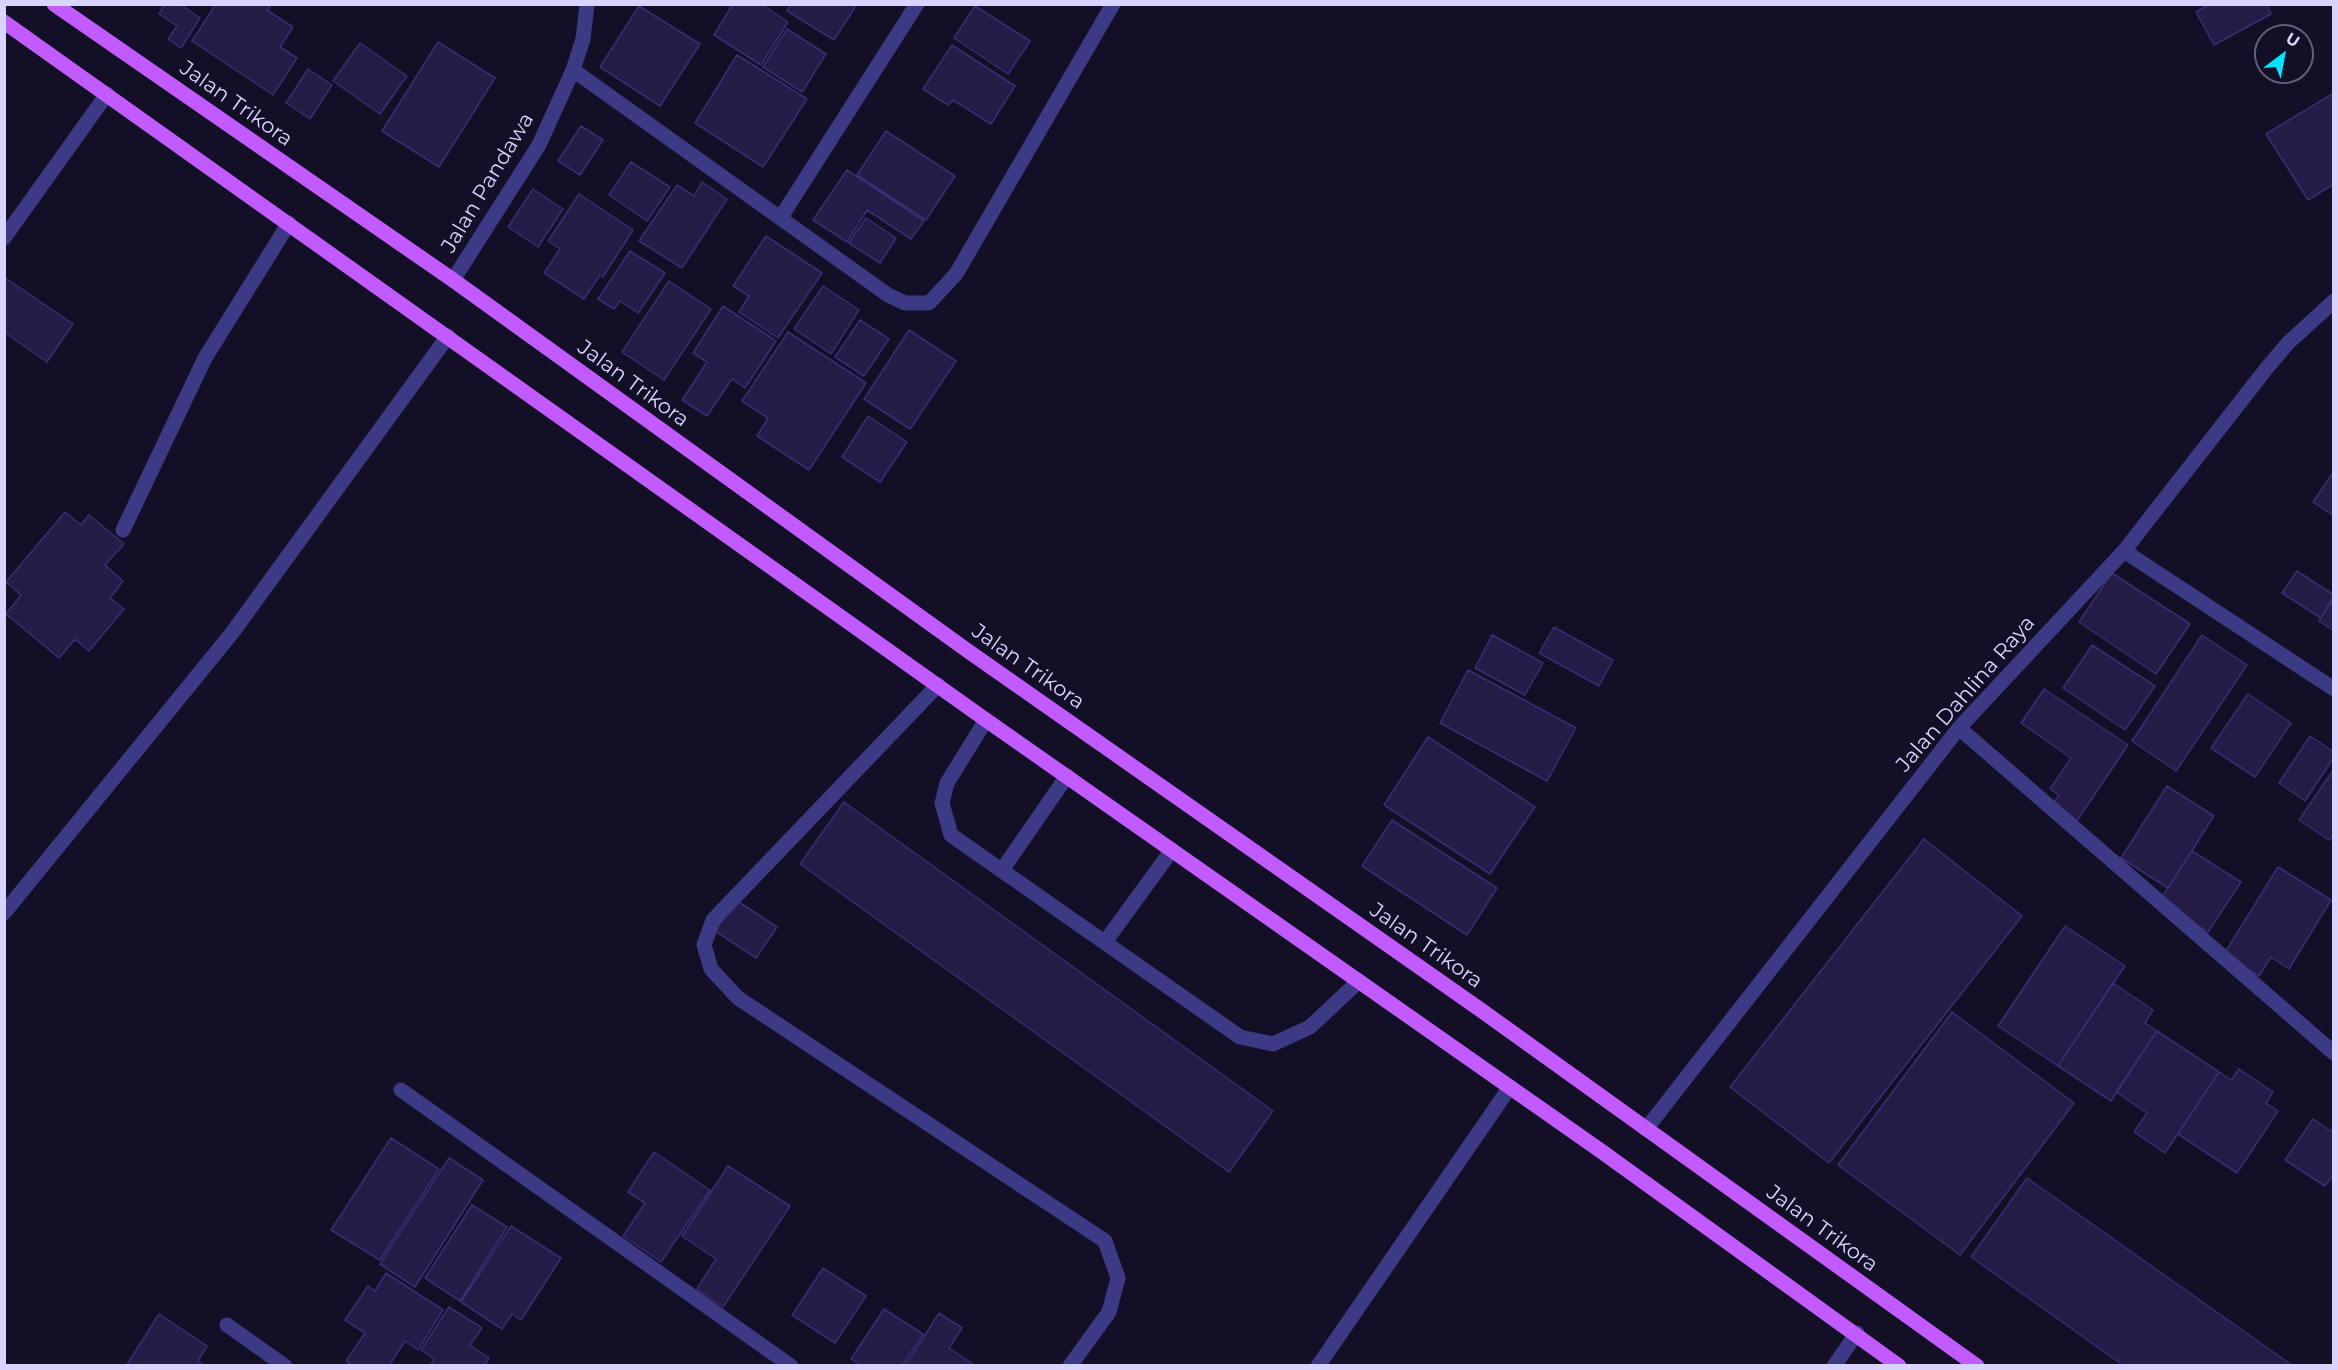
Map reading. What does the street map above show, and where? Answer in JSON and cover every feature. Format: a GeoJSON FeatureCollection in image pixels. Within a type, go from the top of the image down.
{"type":"FeatureCollection","features":[{"type":"Feature","properties":{"kind":"main road","name":"Jalan Trikora"},"geometry":{"type":"LineString","coordinates":[[54,4],[453,280],[968,651],[1977,1365]]}},
{"type":"Feature","properties":{"kind":"main road"},"geometry":{"type":"LineString","coordinates":[[4,22],[986,720],[1510,1087],[1899,1365]]}},
{"type":"Feature","properties":{"kind":"street","name":"Jalan Pandawa"},"geometry":{"type":"LineString","coordinates":[[453,280],[539,145],[573,70],[584,39],[587,4]]}},
{"type":"Feature","properties":{"kind":"street"},"geometry":{"type":"LineString","coordinates":[[781,217],[917,4]]}},
{"type":"Feature","properties":{"kind":"street"},"geometry":{"type":"LineString","coordinates":[[573,70],[888,295],[905,303],[929,303],[957,274],[1113,4]]}},
{"type":"Feature","properties":{"kind":"street"},"geometry":{"type":"LineString","coordinates":[[4,238],[107,94]]}},
{"type":"Feature","properties":{"kind":"street"},"geometry":{"type":"LineString","coordinates":[[123,530],[205,358],[289,223]]}},
{"type":"Feature","properties":{"kind":"street","name":"Jalan Dahlina Raya"},"geometry":{"type":"LineString","coordinates":[[1646,1129],[1959,728],[2124,551],[2266,369],[2288,343],[2334,301]]}},
{"type":"Feature","properties":{"kind":"street"},"geometry":{"type":"LineString","coordinates":[[4,913],[232,633],[448,336]]}},
{"type":"Feature","properties":{"kind":"street"},"geometry":{"type":"LineString","coordinates":[[2124,551],[2334,689]]}},
{"type":"Feature","properties":{"kind":"street"},"geometry":{"type":"LineString","coordinates":[[938,685],[713,920],[704,945],[711,969],[738,998],[1105,1241],[1118,1278],[1109,1312],[1070,1365]]}},
{"type":"Feature","properties":{"kind":"street"},"geometry":{"type":"LineString","coordinates":[[986,720],[947,783],[942,803],[951,834],[1240,1037],[1273,1044],[1310,1027],[1359,981]]}},
{"type":"Feature","properties":{"kind":"street"},"geometry":{"type":"LineString","coordinates":[[1959,728],[2334,1053]]}},
{"type":"Feature","properties":{"kind":"street"},"geometry":{"type":"LineString","coordinates":[[1002,870],[1067,776]]}},
{"type":"Feature","properties":{"kind":"street"},"geometry":{"type":"LineString","coordinates":[[1105,942],[1172,850]]}},
{"type":"Feature","properties":{"kind":"street"},"geometry":{"type":"LineString","coordinates":[[1318,1365],[1510,1087]]}},
{"type":"Feature","properties":{"kind":"street"},"geometry":{"type":"LineString","coordinates":[[401,1090],[791,1365]]}},
{"type":"Feature","properties":{"kind":"street"},"geometry":{"type":"LineString","coordinates":[[227,1325],[285,1365]]}},
{"type":"Feature","properties":{"kind":"street"},"geometry":{"type":"LineString","coordinates":[[1834,1365],[1857,1333]]}},
{"type":"Feature","properties":{"kind":"building"},"geometry":{"type":"Polygon","coordinates":[[[165,4],[180,4],[200,18],[181,48],[168,39],[177,26],[159,14],[165,4]]]}},
{"type":"Feature","properties":{"kind":"building"},"geometry":{"type":"Polygon","coordinates":[[[216,4],[272,4],[267,10],[293,27],[280,47],[297,58],[273,95],[192,41],[216,4]]]}},
{"type":"Feature","properties":{"kind":"building"},"geometry":{"type":"Polygon","coordinates":[[[733,4],[761,4],[788,22],[761,65],[714,35],[733,4]]]}},
{"type":"Feature","properties":{"kind":"building"},"geometry":{"type":"Polygon","coordinates":[[[791,4],[857,4],[834,40],[787,11],[791,4]]]}},
{"type":"Feature","properties":{"kind":"building"},"geometry":{"type":"Polygon","coordinates":[[[2210,4],[2266,4],[2271,14],[2214,45],[2196,12],[2210,4]]]}},
{"type":"Feature","properties":{"kind":"building"},"geometry":{"type":"Polygon","coordinates":[[[639,6],[700,44],[660,106],[600,67],[639,6]]]}},
{"type":"Feature","properties":{"kind":"building"},"geometry":{"type":"Polygon","coordinates":[[[975,6],[1030,41],[1008,74],[954,38],[975,6]]]}},
{"type":"Feature","properties":{"kind":"building"},"geometry":{"type":"Polygon","coordinates":[[[787,29],[826,54],[802,92],[763,67],[787,29]]]}},
{"type":"Feature","properties":{"kind":"building"},"geometry":{"type":"Polygon","coordinates":[[[438,42],[495,78],[439,167],[382,131],[438,42]]]}},
{"type":"Feature","properties":{"kind":"building"},"geometry":{"type":"Polygon","coordinates":[[[360,43],[407,76],[380,114],[333,81],[360,43]]]}},
{"type":"Feature","properties":{"kind":"building"},"geometry":{"type":"Polygon","coordinates":[[[952,45],[1015,86],[991,124],[953,100],[948,105],[923,89],[952,45]]]}},
{"type":"Feature","properties":{"kind":"building"},"geometry":{"type":"Polygon","coordinates":[[[737,55],[807,99],[763,167],[695,123],[737,55]]]}},
{"type":"Feature","properties":{"kind":"building"},"geometry":{"type":"Polygon","coordinates":[[[308,69],[332,85],[310,119],[286,103],[308,69]]]}},
{"type":"Feature","properties":{"kind":"building"},"geometry":{"type":"Polygon","coordinates":[[[2334,93],[2334,184],[2308,200],[2266,134],[2334,93]]]}},
{"type":"Feature","properties":{"kind":"building"},"geometry":{"type":"Polygon","coordinates":[[[581,126],[603,140],[580,175],[558,161],[581,126]]]}},
{"type":"Feature","properties":{"kind":"building"},"geometry":{"type":"Polygon","coordinates":[[[886,131],[955,176],[926,220],[857,175],[886,131]]]}},
{"type":"Feature","properties":{"kind":"building"},"geometry":{"type":"Polygon","coordinates":[[[631,162],[670,187],[647,221],[609,195],[631,162]]]}},
{"type":"Feature","properties":{"kind":"building"},"geometry":{"type":"Polygon","coordinates":[[[847,170],[924,221],[911,239],[867,210],[847,242],[813,220],[847,170]]]}},
{"type":"Feature","properties":{"kind":"building"},"geometry":{"type":"Polygon","coordinates":[[[702,182],[727,199],[682,268],[639,241],[677,185],[694,196],[702,182]]]}},
{"type":"Feature","properties":{"kind":"building"},"geometry":{"type":"Polygon","coordinates":[[[533,189],[563,209],[538,247],[508,227],[533,189]]]}},
{"type":"Feature","properties":{"kind":"building"},"geometry":{"type":"Polygon","coordinates":[[[579,194],[633,230],[603,277],[600,275],[584,299],[544,273],[560,249],[548,241],[579,194]]]}},
{"type":"Feature","properties":{"kind":"building"},"geometry":{"type":"Polygon","coordinates":[[[866,218],[896,238],[880,263],[849,243],[866,218]]]}},
{"type":"Feature","properties":{"kind":"building"},"geometry":{"type":"Polygon","coordinates":[[[766,236],[822,273],[778,338],[739,312],[749,296],[733,286],[766,236]]]}},
{"type":"Feature","properties":{"kind":"building"},"geometry":{"type":"Polygon","coordinates":[[[630,251],[665,273],[638,313],[620,301],[614,309],[598,299],[630,251]]]}},
{"type":"Feature","properties":{"kind":"building"},"geometry":{"type":"Polygon","coordinates":[[[4,277],[73,324],[47,362],[4,332],[4,277]]]}},
{"type":"Feature","properties":{"kind":"building"},"geometry":{"type":"Polygon","coordinates":[[[669,281],[711,309],[664,380],[622,352],[669,281]]]}},
{"type":"Feature","properties":{"kind":"building"},"geometry":{"type":"Polygon","coordinates":[[[823,286],[859,310],[831,354],[794,329],[823,286]]]}},
{"type":"Feature","properties":{"kind":"building"},"geometry":{"type":"Polygon","coordinates":[[[723,306],[776,341],[745,388],[732,379],[707,416],[682,400],[707,362],[693,353],[723,306]]]}},
{"type":"Feature","properties":{"kind":"building"},"geometry":{"type":"Polygon","coordinates":[[[860,320],[889,339],[864,376],[835,357],[860,320]]]}},
{"type":"Feature","properties":{"kind":"building"},"geometry":{"type":"Polygon","coordinates":[[[909,330],[956,361],[910,429],[864,399],[909,330]]]}},
{"type":"Feature","properties":{"kind":"building"},"geometry":{"type":"Polygon","coordinates":[[[788,332],[866,383],[809,470],[757,436],[768,418],[742,401],[788,332]]]}},
{"type":"Feature","properties":{"kind":"building"},"geometry":{"type":"Polygon","coordinates":[[[868,416],[907,442],[880,482],[842,457],[868,416]]]}},
{"type":"Feature","properties":{"kind":"building"},"geometry":{"type":"Polygon","coordinates":[[[2334,471],[2334,516],[2313,502],[2334,471]]]}},
{"type":"Feature","properties":{"kind":"building"},"geometry":{"type":"Polygon","coordinates":[[[65,512],[81,525],[89,515],[124,544],[105,565],[123,581],[110,598],[124,609],[89,651],[75,639],[59,658],[6,614],[21,595],[6,582],[65,512]]]}},
{"type":"Feature","properties":{"kind":"building"},"geometry":{"type":"Polygon","coordinates":[[[2297,571],[2334,595],[2321,618],[2282,593],[2297,571]]]}},
{"type":"Feature","properties":{"kind":"building"},"geometry":{"type":"Polygon","coordinates":[[[2112,573],[2190,624],[2156,674],[2079,622],[2112,573]]]}},
{"type":"Feature","properties":{"kind":"building"},"geometry":{"type":"Polygon","coordinates":[[[2334,598],[2334,631],[2319,621],[2334,598]]]}},
{"type":"Feature","properties":{"kind":"building"},"geometry":{"type":"Polygon","coordinates":[[[1554,627],[1613,660],[1599,686],[1539,653],[1554,627]]]}},
{"type":"Feature","properties":{"kind":"building"},"geometry":{"type":"Polygon","coordinates":[[[1492,635],[1543,663],[1525,695],[1475,668],[1492,635]]]}},
{"type":"Feature","properties":{"kind":"building"},"geometry":{"type":"Polygon","coordinates":[[[2202,635],[2247,665],[2176,771],[2132,741],[2202,635]]]}},
{"type":"Feature","properties":{"kind":"building"},"geometry":{"type":"Polygon","coordinates":[[[2092,645],[2155,686],[2125,730],[2063,688],[2092,645]]]}},
{"type":"Feature","properties":{"kind":"building"},"geometry":{"type":"Polygon","coordinates":[[[1468,670],[1576,728],[1547,781],[1440,723],[1468,670]]]}},
{"type":"Feature","properties":{"kind":"building"},"geometry":{"type":"Polygon","coordinates":[[[2044,689],[2128,745],[2076,822],[2052,805],[2059,795],[2050,789],[2071,758],[2021,723],[2044,689]]]}},
{"type":"Feature","properties":{"kind":"building"},"geometry":{"type":"Polygon","coordinates":[[[2248,694],[2291,723],[2255,777],[2211,748],[2248,694]]]}},
{"type":"Feature","properties":{"kind":"building"},"geometry":{"type":"Polygon","coordinates":[[[2310,736],[2334,752],[2334,757],[2305,801],[2279,783],[2310,736]]]}},
{"type":"Feature","properties":{"kind":"building"},"geometry":{"type":"Polygon","coordinates":[[[1428,737],[1535,807],[1490,874],[1384,805],[1428,737]]]}},
{"type":"Feature","properties":{"kind":"building"},"geometry":{"type":"Polygon","coordinates":[[[2334,769],[2334,833],[2329,840],[2299,820],[2334,769]]]}},
{"type":"Feature","properties":{"kind":"building"},"geometry":{"type":"Polygon","coordinates":[[[2167,786],[2214,816],[2168,888],[2121,858],[2167,786]]]}},
{"type":"Feature","properties":{"kind":"building"},"geometry":{"type":"Polygon","coordinates":[[[844,802],[1273,1111],[1229,1172],[800,864],[844,802]]]}},
{"type":"Feature","properties":{"kind":"building"},"geometry":{"type":"Polygon","coordinates":[[[1392,820],[1497,888],[1467,935],[1362,866],[1392,820]]]}},
{"type":"Feature","properties":{"kind":"building"},"geometry":{"type":"Polygon","coordinates":[[[1924,839],[2022,916],[1829,1163],[1730,1087],[1924,839]]]}},
{"type":"Feature","properties":{"kind":"building"},"geometry":{"type":"Polygon","coordinates":[[[2192,851],[2241,882],[2208,932],[2160,900],[2192,851]]]}},
{"type":"Feature","properties":{"kind":"building"},"geometry":{"type":"Polygon","coordinates":[[[2278,867],[2331,900],[2289,969],[2271,957],[2259,976],[2224,954],[2278,867]]]}},
{"type":"Feature","properties":{"kind":"building"},"geometry":{"type":"Polygon","coordinates":[[[736,900],[777,927],[756,958],[715,931],[736,900]]]}},
{"type":"Feature","properties":{"kind":"building"},"geometry":{"type":"Polygon","coordinates":[[[2065,926],[2125,966],[2058,1066],[1998,1026],[2065,926]]]}},
{"type":"Feature","properties":{"kind":"building"},"geometry":{"type":"Polygon","coordinates":[[[2113,983],[2153,1010],[2145,1023],[2157,1031],[2111,1101],[2058,1066],[2113,983]]]}},
{"type":"Feature","properties":{"kind":"building"},"geometry":{"type":"Polygon","coordinates":[[[1952,1012],[2074,1103],[1960,1255],[1838,1165],[1952,1012]]]}},
{"type":"Feature","properties":{"kind":"building"},"geometry":{"type":"Polygon","coordinates":[[[2157,1031],[2219,1072],[2165,1153],[2134,1132],[2147,1113],[2116,1092],[2157,1031]]]}},
{"type":"Feature","properties":{"kind":"building"},"geometry":{"type":"Polygon","coordinates":[[[2239,1069],[2273,1092],[2266,1103],[2278,1111],[2237,1173],[2178,1134],[2219,1072],[2231,1080],[2239,1069]]]}},
{"type":"Feature","properties":{"kind":"building"},"geometry":{"type":"Polygon","coordinates":[[[2313,1119],[2334,1133],[2334,1174],[2325,1186],[2285,1160],[2313,1119]]]}},
{"type":"Feature","properties":{"kind":"building"},"geometry":{"type":"Polygon","coordinates":[[[391,1138],[439,1169],[380,1260],[331,1230],[391,1138]]]}},
{"type":"Feature","properties":{"kind":"building"},"geometry":{"type":"Polygon","coordinates":[[[654,1152],[710,1190],[661,1262],[623,1236],[645,1203],[628,1192],[654,1152]]]}},
{"type":"Feature","properties":{"kind":"building"},"geometry":{"type":"Polygon","coordinates":[[[449,1158],[483,1180],[415,1287],[380,1264],[449,1158]]]}},
{"type":"Feature","properties":{"kind":"building"},"geometry":{"type":"Polygon","coordinates":[[[728,1166],[790,1206],[723,1307],[697,1289],[716,1259],[682,1236],[728,1166]]]}},
{"type":"Feature","properties":{"kind":"building"},"geometry":{"type":"Polygon","coordinates":[[[2027,1178],[2293,1366],[2124,1366],[1971,1257],[2027,1178]]]}},
{"type":"Feature","properties":{"kind":"building"},"geometry":{"type":"Polygon","coordinates":[[[472,1205],[507,1227],[460,1301],[425,1278],[472,1205]]]}},
{"type":"Feature","properties":{"kind":"building"},"geometry":{"type":"Polygon","coordinates":[[[511,1226],[561,1258],[521,1320],[512,1314],[502,1329],[461,1302],[511,1226]]]}},
{"type":"Feature","properties":{"kind":"building"},"geometry":{"type":"Polygon","coordinates":[[[823,1268],[866,1296],[835,1343],[792,1315],[823,1268]]]}},
{"type":"Feature","properties":{"kind":"building"},"geometry":{"type":"Polygon","coordinates":[[[386,1273],[443,1310],[418,1350],[405,1341],[389,1366],[354,1366],[346,1361],[365,1333],[345,1320],[368,1286],[375,1291],[386,1273]]]}},
{"type":"Feature","properties":{"kind":"building"},"geometry":{"type":"Polygon","coordinates":[[[449,1307],[482,1328],[470,1345],[489,1358],[484,1366],[430,1366],[434,1359],[421,1350],[449,1307]]]}},
{"type":"Feature","properties":{"kind":"building"},"geometry":{"type":"Polygon","coordinates":[[[884,1309],[923,1334],[902,1366],[861,1366],[851,1359],[884,1309]]]}},
{"type":"Feature","properties":{"kind":"building"},"geometry":{"type":"Polygon","coordinates":[[[939,1313],[962,1328],[949,1348],[976,1366],[905,1366],[939,1313]]]}},
{"type":"Feature","properties":{"kind":"building"},"geometry":{"type":"Polygon","coordinates":[[[159,1314],[207,1346],[198,1361],[205,1366],[126,1366],[159,1314]]]}}]}
